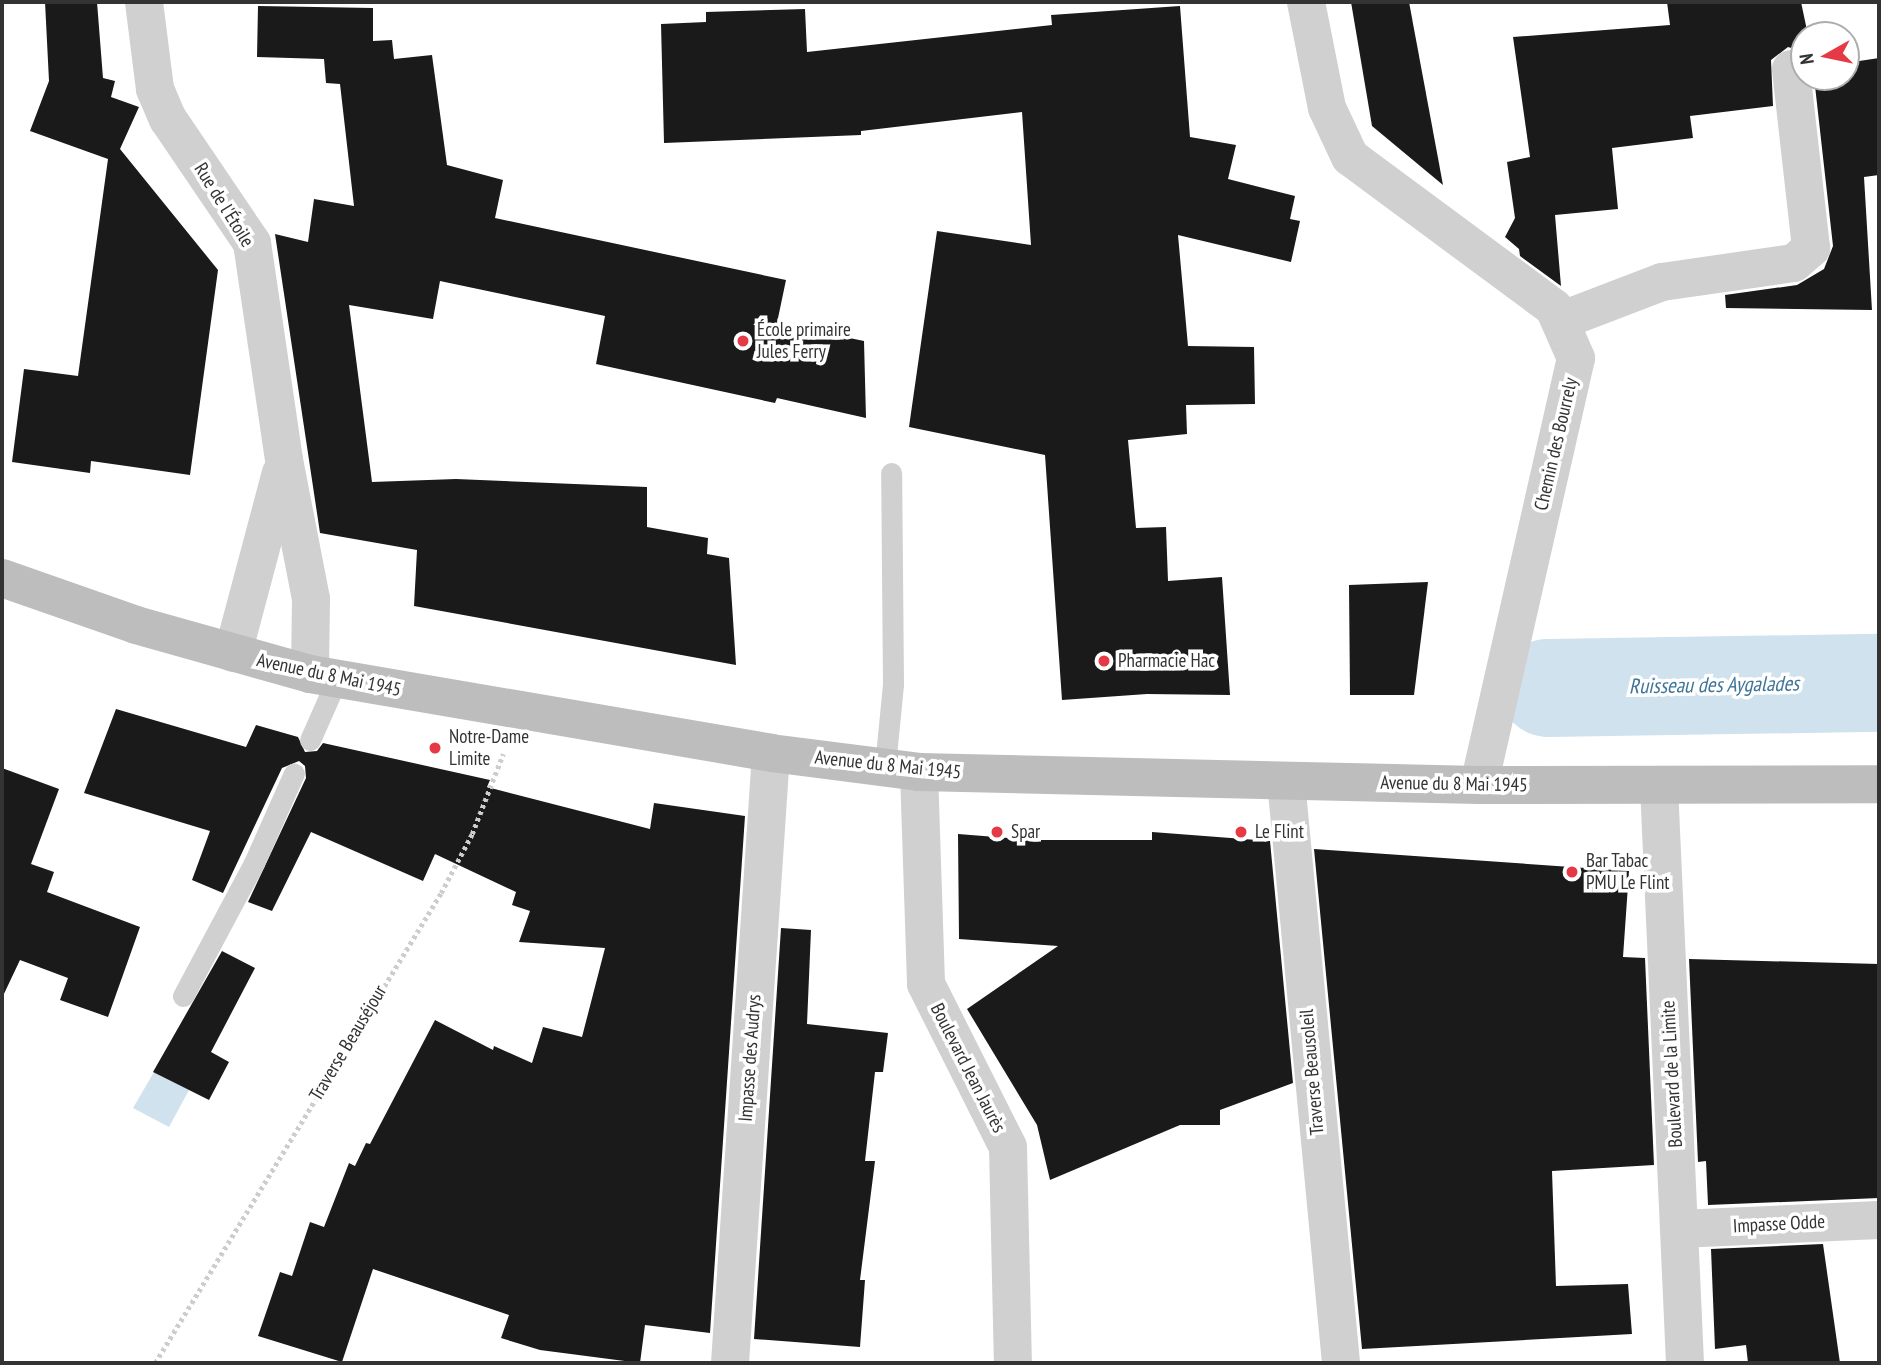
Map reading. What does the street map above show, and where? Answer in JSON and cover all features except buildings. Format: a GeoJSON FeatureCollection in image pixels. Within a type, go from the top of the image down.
{"type":"FeatureCollection","features":[{"type":"Feature","properties":{"kind":"main road","name":"Avenue du 8 Mai 1945"},"geometry":{"type":"LineString","coordinates":[[2,578],[136,625],[324,677],[519,712],[771,752],[902,769],[1479,785],[1879,784]]}},
{"type":"Feature","properties":{"kind":"street","name":"Rue de l'Étoile"},"geometry":{"type":"LineString","coordinates":[[144,2],[155,89],[168,119],[252,243],[284,460],[324,677]]}},
{"type":"Feature","properties":{"kind":"street","name":"Chemin des Bourrely"},"geometry":{"type":"LineString","coordinates":[[1306,2],[1327,108],[1350,157],[1554,308],[1576,358],[1479,785]]}},
{"type":"Feature","properties":{"kind":"street"},"geometry":{"type":"LineString","coordinates":[[1560,321],[1662,282],[1794,263],[1811,248],[1793,91]]}},
{"type":"Feature","properties":{"kind":"street","name":"Rue de l'Étoile"},"geometry":{"type":"LineString","coordinates":[[233,653],[259,569],[284,460]]}},
{"type":"Feature","properties":{"kind":"street","name":"Impasse des Audrys"},"geometry":{"type":"LineString","coordinates":[[730,1363],[771,752]]}},
{"type":"Feature","properties":{"kind":"street","name":"Boulevard Jean Jaurès"},"geometry":{"type":"LineString","coordinates":[[902,769],[926,984],[1008,1147],[1013,1363]]}},
{"type":"Feature","properties":{"kind":"street","name":"Traverse Beausoleil"},"geometry":{"type":"LineString","coordinates":[[1286,781],[1341,1363]]}},
{"type":"Feature","properties":{"kind":"street","name":"Boulevard de la Limite"},"geometry":{"type":"LineString","coordinates":[[1659,786],[1685,1363]]}},
{"type":"Feature","properties":{"kind":"street","name":"Impasse Odde"},"geometry":{"type":"LineString","coordinates":[[1679,1229],[1879,1220]]}},
{"type":"Feature","properties":{"kind":"lane"},"geometry":{"type":"LineString","coordinates":[[891,473],[893,684],[902,769]]}},
{"type":"Feature","properties":{"kind":"lane"},"geometry":{"type":"LineString","coordinates":[[310,740],[324,677]]}},
{"type":"Feature","properties":{"kind":"lane"},"geometry":{"type":"LineString","coordinates":[[184,996],[254,863],[294,774]]}},
{"type":"Feature","properties":{"kind":"path","name":"Traverse Beauséjour"},"geometry":{"type":"LineString","coordinates":[[155,1363],[441,893],[472,834],[519,712]]}},
{"type":"Feature","properties":{"kind":"water"},"geometry":{"type":"Polygon","coordinates":[[[154,1072],[189,1090],[169,1127],[133,1108],[154,1072]]]}},
{"type":"Feature","properties":{"kind":"waterway","name":"Ruisseau des Aygalades"},"geometry":{"type":"LineString","coordinates":[[1548,688],[1879,683]]}},
{"type":"Feature","properties":{"kind":"place","name":"École primaire Jules Ferry"},"geometry":{"type":"Point","coordinates":[743,341]}},
{"type":"Feature","properties":{"kind":"place","name":"Pharmacie Hac"},"geometry":{"type":"Point","coordinates":[1104,661]}},
{"type":"Feature","properties":{"kind":"place","name":"Notre-Dame Limite"},"geometry":{"type":"Point","coordinates":[435,748]}},
{"type":"Feature","properties":{"kind":"place","name":"Spar"},"geometry":{"type":"Point","coordinates":[997,832]}},
{"type":"Feature","properties":{"kind":"place","name":"Le Flint"},"geometry":{"type":"Point","coordinates":[1241,832]}},
{"type":"Feature","properties":{"kind":"place","name":"Bar Tabac PMU Le Flint"},"geometry":{"type":"Point","coordinates":[1572,872]}}]}
